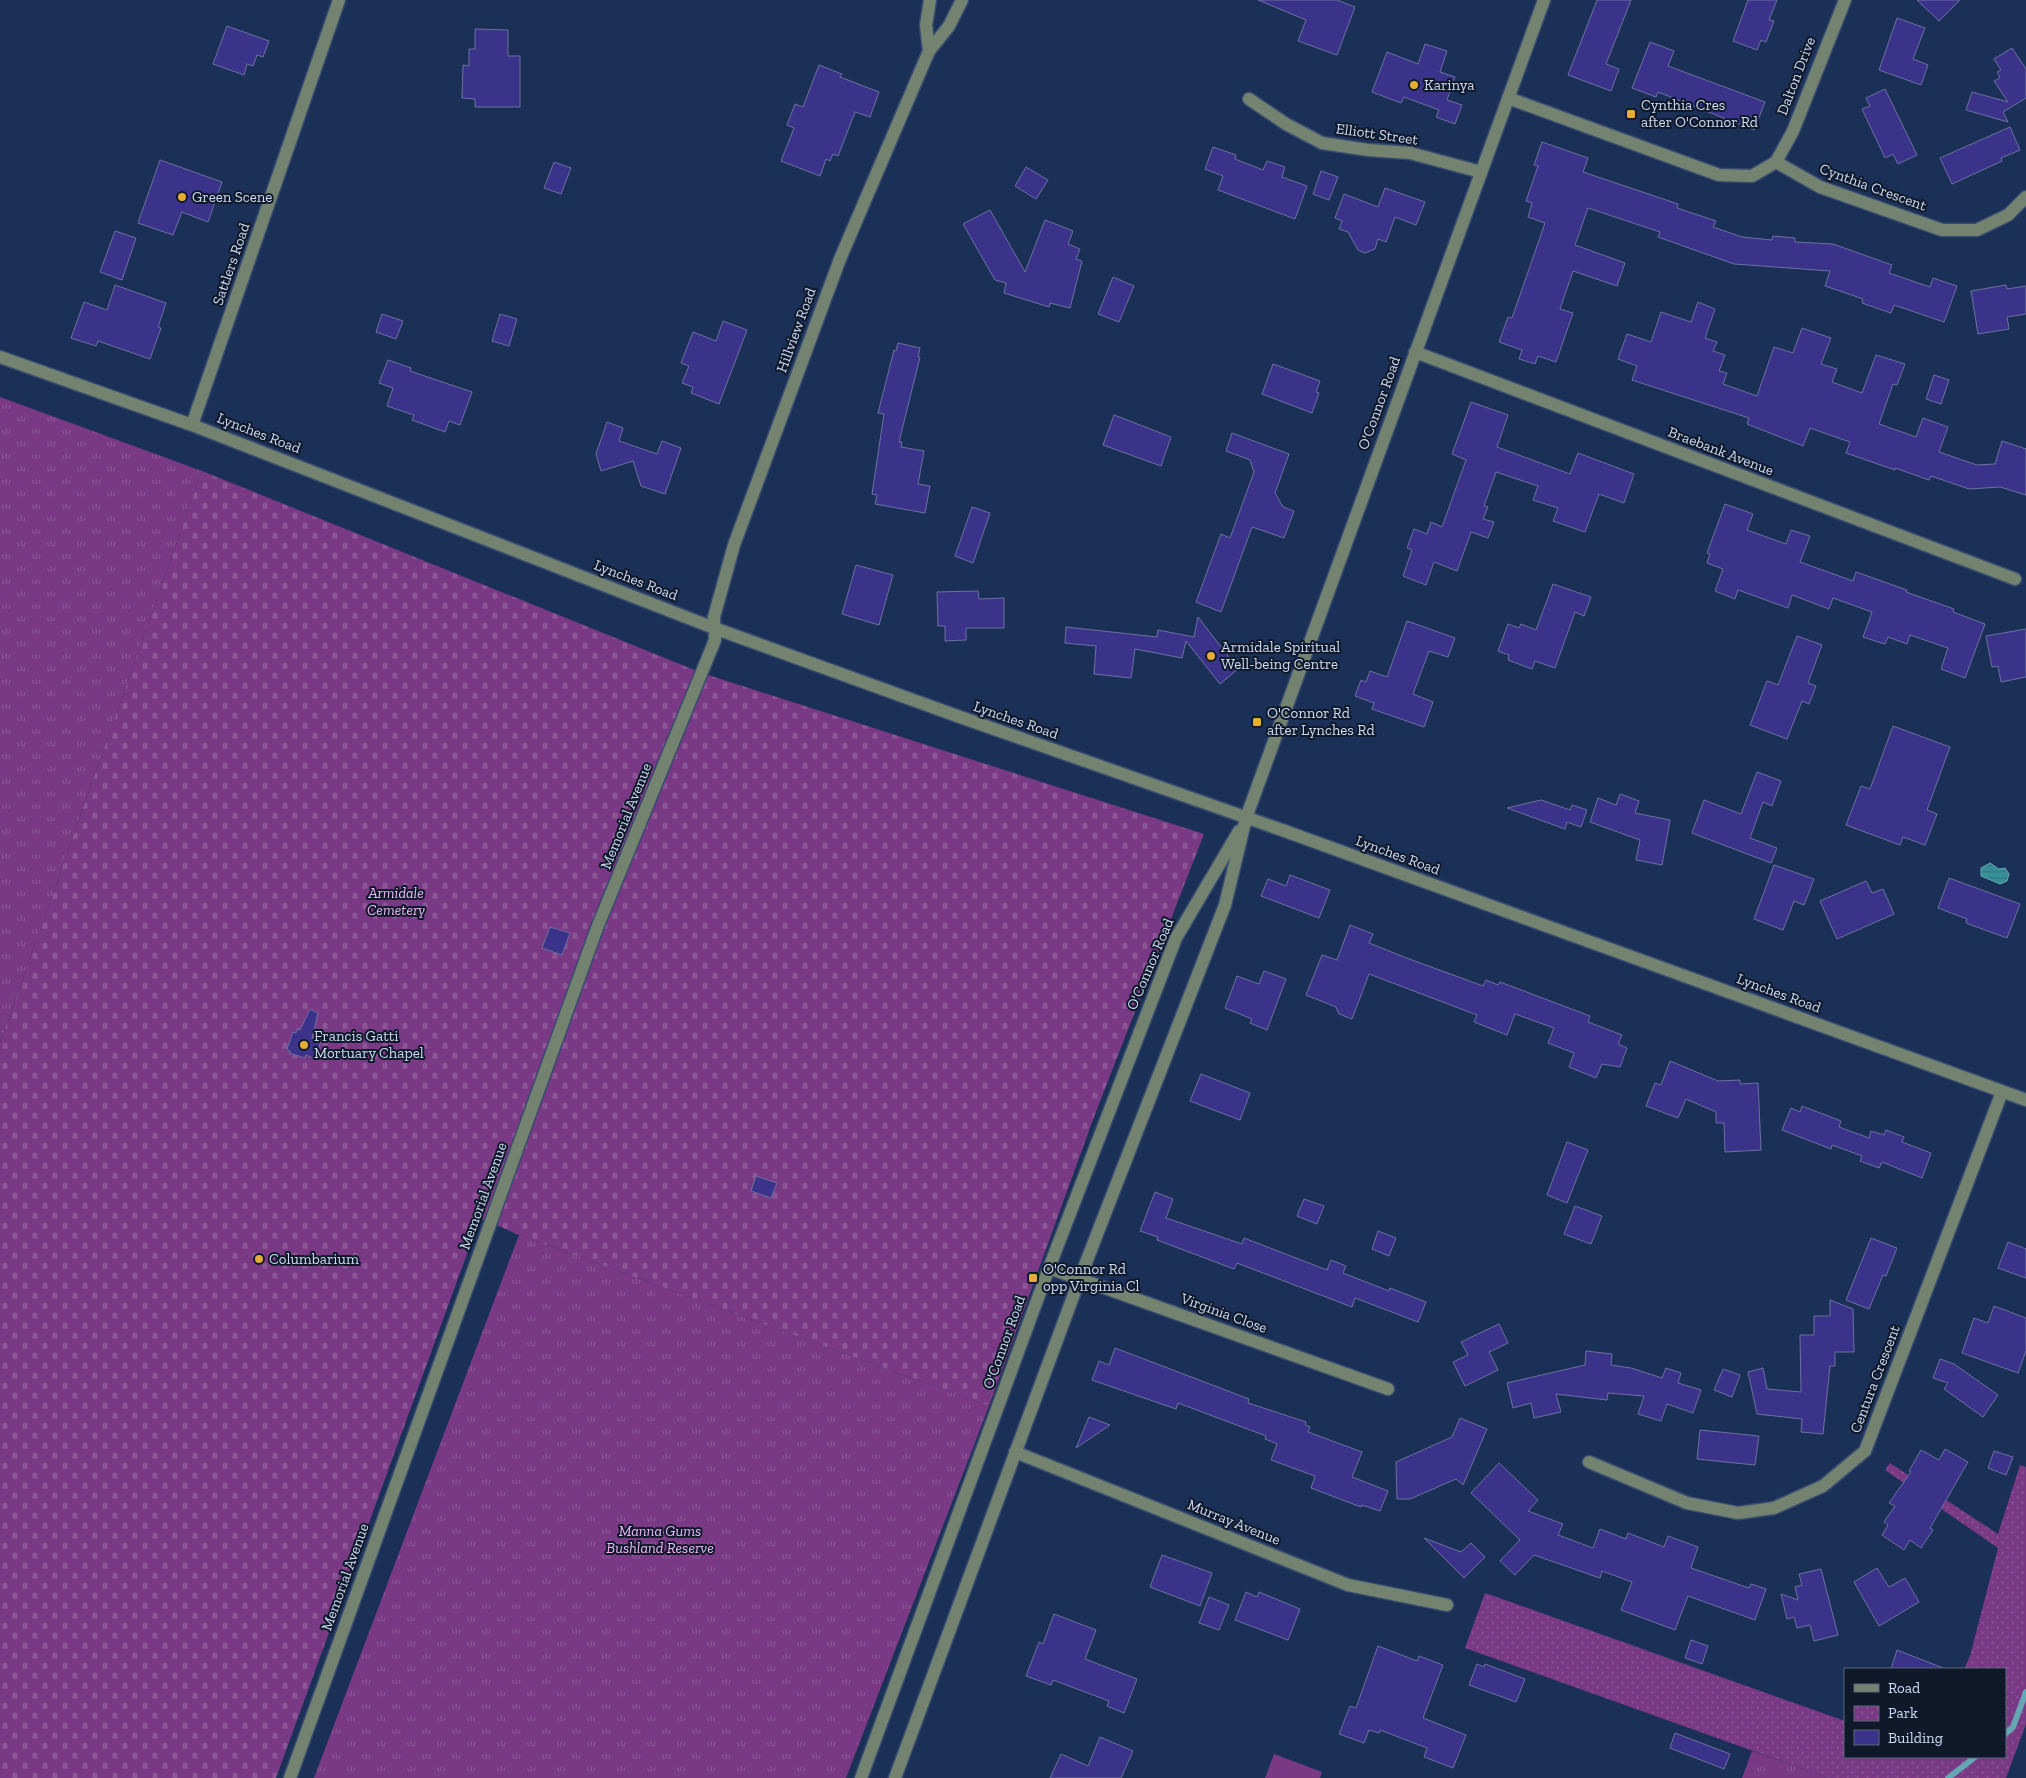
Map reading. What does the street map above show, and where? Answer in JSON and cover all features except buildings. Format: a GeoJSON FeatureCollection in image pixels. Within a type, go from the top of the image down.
{"type":"FeatureCollection","features":[{"type":"Feature","properties":{"kind":"street","name":"Sattlers Road"},"geometry":{"type":"LineString","coordinates":[[192,425],[339,0]]}},
{"type":"Feature","properties":{"kind":"street","name":"Hillview Road"},"geometry":{"type":"LineString","coordinates":[[929,51],[926,25],[930,0]]}},
{"type":"Feature","properties":{"kind":"street","name":"Hillview Road"},"geometry":{"type":"LineString","coordinates":[[714,628],[714,617],[737,536],[840,259],[929,51],[949,26],[962,0]]}},
{"type":"Feature","properties":{"kind":"street","name":"O'Connor Road"},"geometry":{"type":"LineString","coordinates":[[895,1778],[1080,1278],[1225,904],[1246,818],[1544,0]]}},
{"type":"Feature","properties":{"kind":"street","name":"Dalton Drive"},"geometry":{"type":"LineString","coordinates":[[1776,162],[1793,131],[1845,0]]}},
{"type":"Feature","properties":{"kind":"street"},"geometry":{"type":"LineString","coordinates":[[1508,98],[1719,175],[1752,176],[1776,162]]}},
{"type":"Feature","properties":{"kind":"street","name":"Elliott Street"},"geometry":{"type":"LineString","coordinates":[[1249,99],[1286,124],[1322,143],[1368,150],[1410,153],[1481,172]]}},
{"type":"Feature","properties":{"kind":"street","name":"Cynthia Crescent"},"geometry":{"type":"LineString","coordinates":[[1776,162],[1820,187],[1942,230],[1977,230],[2008,215],[2026,197]]}},
{"type":"Feature","properties":{"kind":"street","name":"Braebank Avenue"},"geometry":{"type":"LineString","coordinates":[[1415,352],[2015,579]]}},
{"type":"Feature","properties":{"kind":"street","name":"Lynches Road"},"geometry":{"type":"LineString","coordinates":[[0,357],[192,425],[714,628],[2026,1100]]}},
{"type":"Feature","properties":{"kind":"street","name":"Memorial Avenue"},"geometry":{"type":"LineString","coordinates":[[290,1778],[593,939],[702,673],[714,640],[714,628]]}},
{"type":"Feature","properties":{"kind":"street","name":"O'Connor Road"},"geometry":{"type":"LineString","coordinates":[[861,1778],[1049,1268],[1176,938],[1246,818]]}},
{"type":"Feature","properties":{"kind":"street","name":"Centura Crescent"},"geometry":{"type":"LineString","coordinates":[[1589,1462],[1687,1503],[1738,1513],[1774,1508],[1823,1486],[1865,1451],[2002,1092]]}},
{"type":"Feature","properties":{"kind":"street","name":"Virginia Close"},"geometry":{"type":"LineString","coordinates":[[1049,1268],[1388,1389]]}},
{"type":"Feature","properties":{"kind":"street","name":"Murray Avenue"},"geometry":{"type":"LineString","coordinates":[[1015,1452],[1348,1585],[1447,1605]]}},
{"type":"Feature","properties":{"kind":"green space"},"geometry":{"type":"Polygon","coordinates":[[[0,397],[202,471],[0,1043],[0,397]]]}},
{"type":"Feature","properties":{"kind":"green space","name":"Armidale Cemetery"},"geometry":{"type":"Polygon","coordinates":[[[202,471],[702,673],[1204,834],[1094,1117],[989,1406],[519,1235],[480,1218],[276,1778],[0,1778],[0,1043],[202,471]]]}},
{"type":"Feature","properties":{"kind":"green space","name":"Manna Gums Bushland Reserve"},"geometry":{"type":"Polygon","coordinates":[[[519,1235],[989,1406],[846,1778],[314,1778],[519,1235]]]}},
{"type":"Feature","properties":{"kind":"green space"},"geometry":{"type":"Polygon","coordinates":[[[1890,1463],[1998,1534],[2020,1465],[2026,1467],[2026,1724],[2006,1778],[1829,1778],[1465,1648],[1485,1593],[1844,1721],[1844,1758],[2006,1758],[2006,1668],[1964,1668],[1970,1656],[1998,1548],[1885,1470],[1890,1463]]]}},
{"type":"Feature","properties":{"kind":"green space"},"geometry":{"type":"Polygon","coordinates":[[[1752,1751],[1829,1778],[1742,1778],[1752,1751]]]}},
{"type":"Feature","properties":{"kind":"green space"},"geometry":{"type":"Polygon","coordinates":[[[1274,1754],[1322,1772],[1320,1778],[1265,1778],[1274,1754]]]}},
{"type":"Feature","properties":{"kind":"shaded area"},"geometry":{"type":"Polygon","coordinates":[[[1990,863],[1999,869],[2005,868],[2009,874],[2007,881],[2000,884],[1981,876],[1981,868],[1990,863]]]}},
{"type":"Feature","properties":{"kind":"waterway"},"geometry":{"type":"LineString","coordinates":[[2006,1733],[2013,1727],[2026,1692]]}},
{"type":"Feature","properties":{"kind":"waterway"},"geometry":{"type":"LineString","coordinates":[[1948,1778],[1974,1758]]}},
{"type":"Feature","properties":{"kind":"place","name":"Karinya"},"geometry":{"type":"Point","coordinates":[1414,85]}},
{"type":"Feature","properties":{"kind":"place","name":"Cynthia Cres after O'Connor Rd"},"geometry":{"type":"Point","coordinates":[1631,114]}},
{"type":"Feature","properties":{"kind":"place","name":"Green Scene"},"geometry":{"type":"Point","coordinates":[182,197]}},
{"type":"Feature","properties":{"kind":"place","name":"Armidale Spiritual Well-being Centre"},"geometry":{"type":"Point","coordinates":[1211,656]}},
{"type":"Feature","properties":{"kind":"place","name":"O'Connor Rd after Lynches Rd"},"geometry":{"type":"Point","coordinates":[1257,722]}},
{"type":"Feature","properties":{"kind":"place","name":"Francis Gatti Mortuary Chapel"},"geometry":{"type":"Point","coordinates":[304,1045]}},
{"type":"Feature","properties":{"kind":"place","name":"Columbarium"},"geometry":{"type":"Point","coordinates":[259,1259]}},
{"type":"Feature","properties":{"kind":"place","name":"O'Connor Rd opp Virginia Cl"},"geometry":{"type":"Point","coordinates":[1033,1278]}}]}
